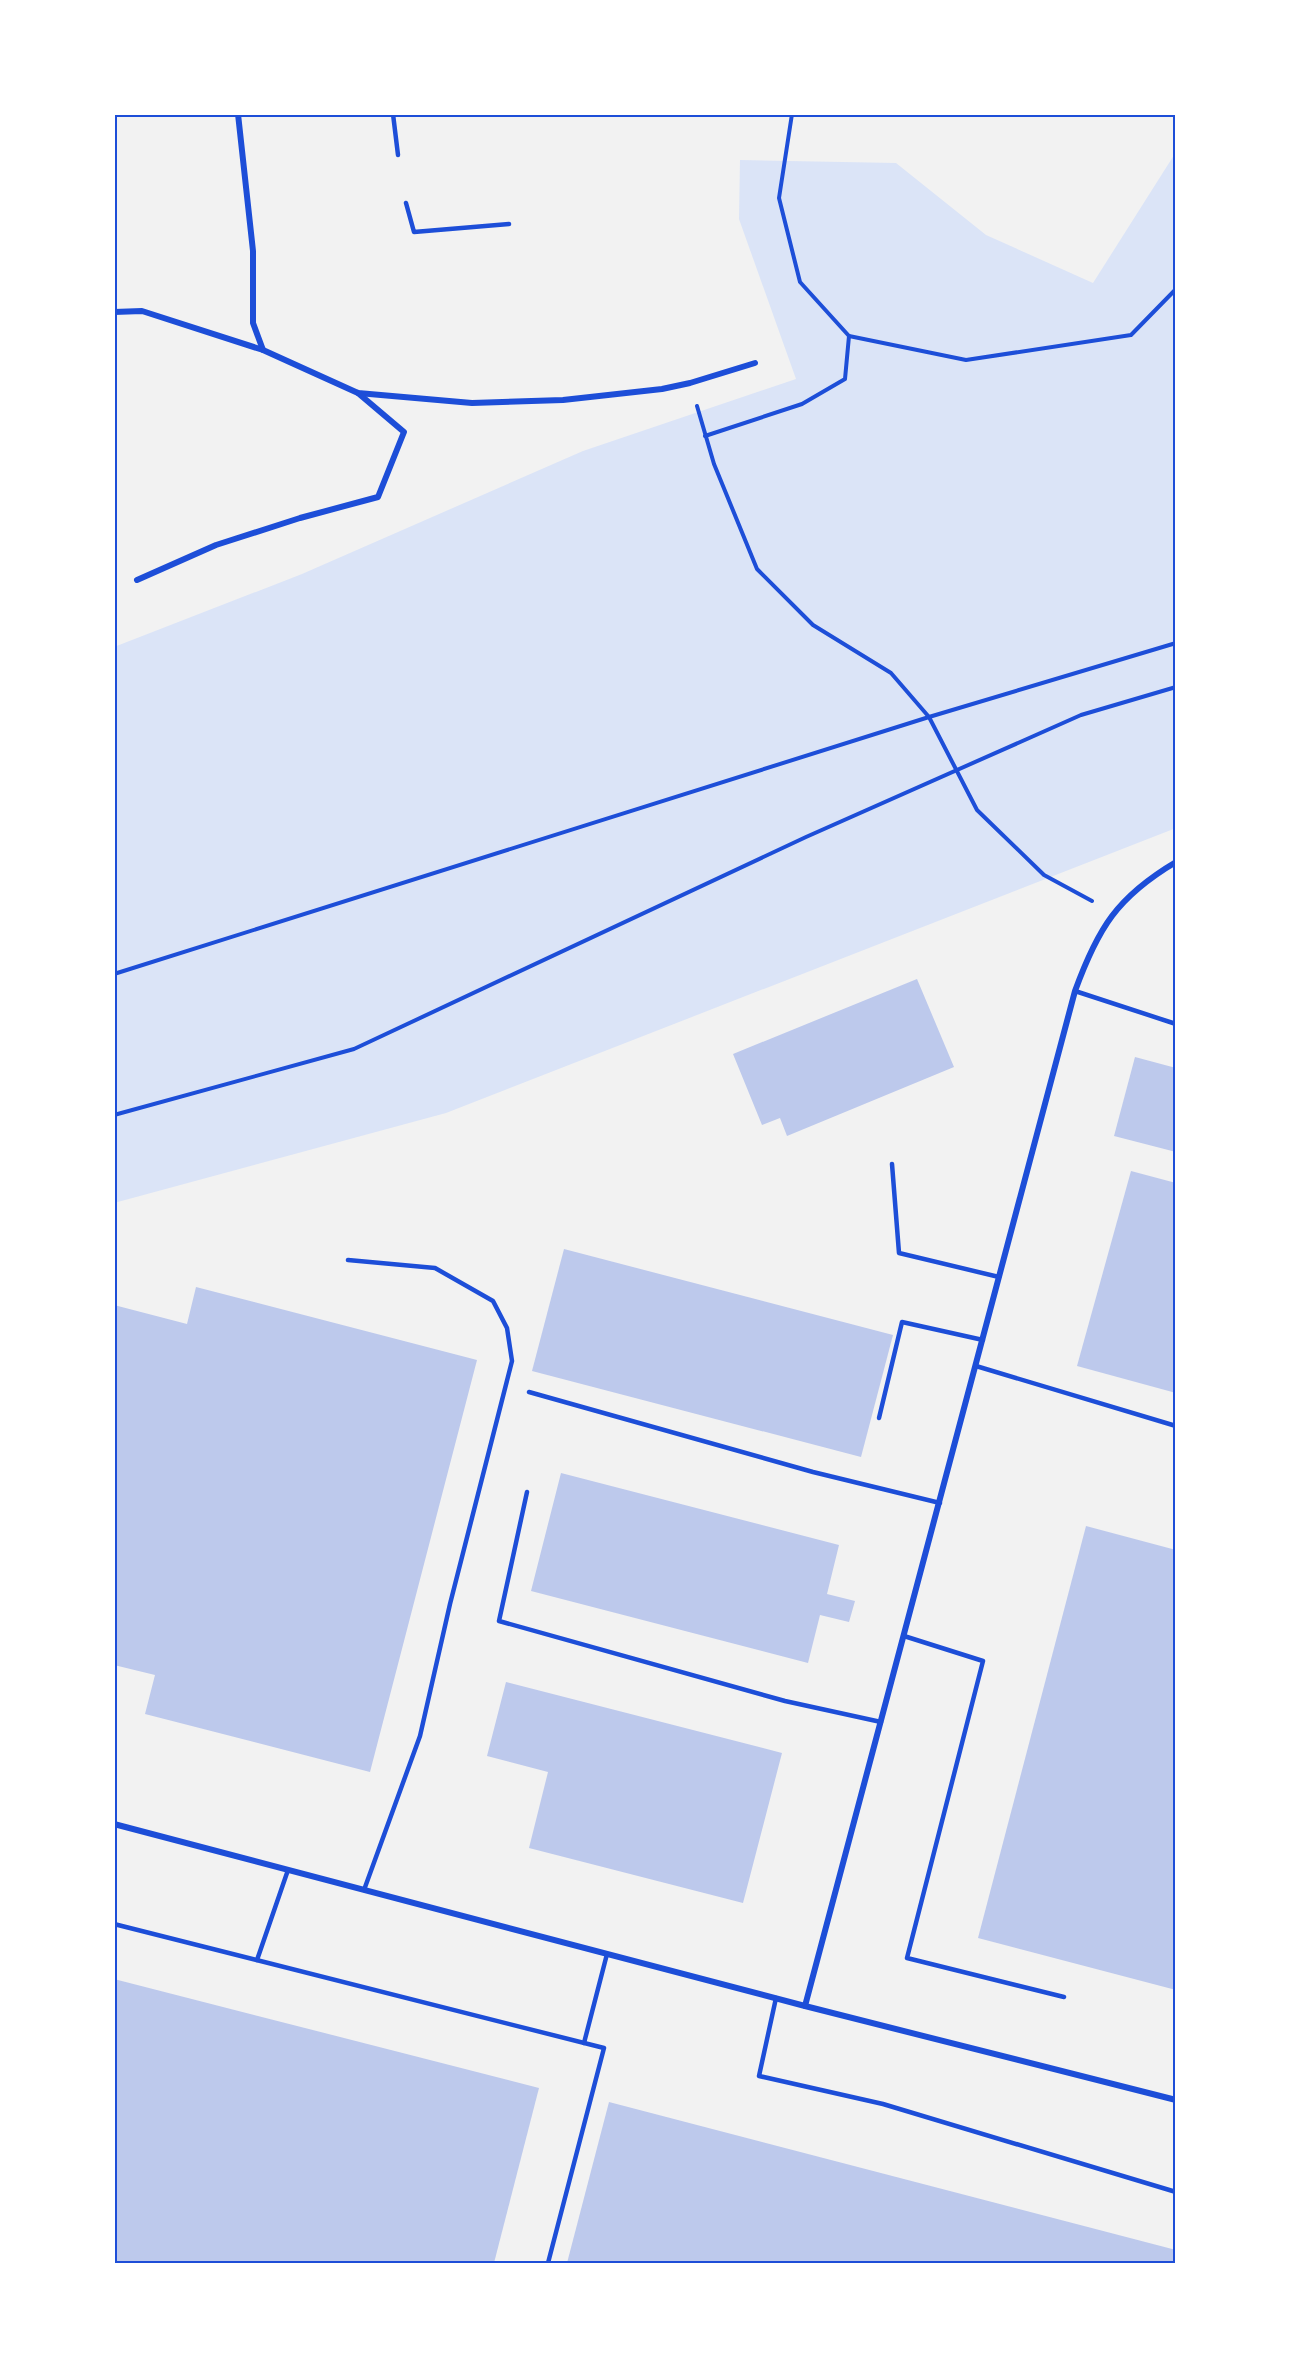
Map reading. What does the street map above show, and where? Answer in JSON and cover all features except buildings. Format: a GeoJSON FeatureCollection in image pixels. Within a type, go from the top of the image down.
{"type":"FeatureCollection","features":[{"type":"Feature","properties":{"kind":"street"},"geometry":{"type":"LineString","coordinates":[[238,114],[253,251],[253,323],[263,350]]}},
{"type":"Feature","properties":{"kind":"street"},"geometry":{"type":"LineString","coordinates":[[114,312],[142,311],[263,350],[358,393],[404,432],[378,497],[216,544],[137,580]]}},
{"type":"Feature","properties":{"kind":"street"},"geometry":{"type":"LineString","coordinates":[[358,393],[483,402],[563,400],[690,383],[755,363]]}},
{"type":"Feature","properties":{"kind":"street"},"geometry":{"type":"LineString","coordinates":[[806,2006],[1075,992],[1090,950],[1119,905],[1152,876],[1176,862]]}},
{"type":"Feature","properties":{"kind":"street"},"geometry":{"type":"LineString","coordinates":[[114,1824],[806,2006],[1176,2100]]}},
{"type":"Feature","properties":{"kind":"lane"},"geometry":{"type":"LineString","coordinates":[[393,114],[398,155]]}},
{"type":"Feature","properties":{"kind":"lane"},"geometry":{"type":"LineString","coordinates":[[406,203],[414,232],[509,225]]}},
{"type":"Feature","properties":{"kind":"lane"},"geometry":{"type":"LineString","coordinates":[[1075,992],[1176,1024]]}},
{"type":"Feature","properties":{"kind":"lane"},"geometry":{"type":"LineString","coordinates":[[892,1164],[899,1253],[999,1277]]}},
{"type":"Feature","properties":{"kind":"lane"},"geometry":{"type":"LineString","coordinates":[[348,1260],[435,1268],[493,1301],[507,1328],[512,1361],[450,1604],[420,1736],[364,1890]]}},
{"type":"Feature","properties":{"kind":"lane"},"geometry":{"type":"LineString","coordinates":[[879,1418],[902,1322],[982,1340]]}},
{"type":"Feature","properties":{"kind":"lane"},"geometry":{"type":"LineString","coordinates":[[976,1366],[1176,1426]]}},
{"type":"Feature","properties":{"kind":"lane"},"geometry":{"type":"LineString","coordinates":[[529,1392],[813,1472],[940,1503]]}},
{"type":"Feature","properties":{"kind":"lane"},"geometry":{"type":"LineString","coordinates":[[527,1492],[499,1621],[785,1701],[881,1722]]}},
{"type":"Feature","properties":{"kind":"lane"},"geometry":{"type":"LineString","coordinates":[[904,1636],[983,1661],[907,1958],[1064,1997]]}},
{"type":"Feature","properties":{"kind":"lane"},"geometry":{"type":"LineString","coordinates":[[257,1960],[288,1870]]}},
{"type":"Feature","properties":{"kind":"lane"},"geometry":{"type":"LineString","coordinates":[[114,1924],[604,2048],[548,2263]]}},
{"type":"Feature","properties":{"kind":"lane"},"geometry":{"type":"LineString","coordinates":[[584,2043],[607,1954]]}},
{"type":"Feature","properties":{"kind":"lane"},"geometry":{"type":"LineString","coordinates":[[776,1998],[759,2076],[883,2104],[1176,2192]]}},
{"type":"Feature","properties":{"kind":"path"},"geometry":{"type":"LineString","coordinates":[[792,114],[779,198],[800,282],[849,336],[966,360],[1131,334],[1176,288]]}},
{"type":"Feature","properties":{"kind":"path"},"geometry":{"type":"LineString","coordinates":[[705,436],[802,404],[845,379],[849,336]]}},
{"type":"Feature","properties":{"kind":"path"},"geometry":{"type":"LineString","coordinates":[[690,383],[714,464],[757,569],[813,625],[891,674],[928,717],[977,810],[1044,875],[1099,905],[1119,905]]}},
{"type":"Feature","properties":{"kind":"path"},"geometry":{"type":"LineString","coordinates":[[114,974],[928,717],[1176,643]]}},
{"type":"Feature","properties":{"kind":"path"},"geometry":{"type":"LineString","coordinates":[[114,1114],[354,1050],[806,837],[1081,715],[1176,687]]}},
{"type":"Feature","properties":{"kind":"shaded area"},"geometry":{"type":"Polygon","coordinates":[[[1176,152],[1176,828],[446,1113],[114,1203],[114,647],[302,574],[583,451],[796,379],[739,219],[740,160],[896,163],[986,235],[1093,283],[1176,152]]]}}]}
